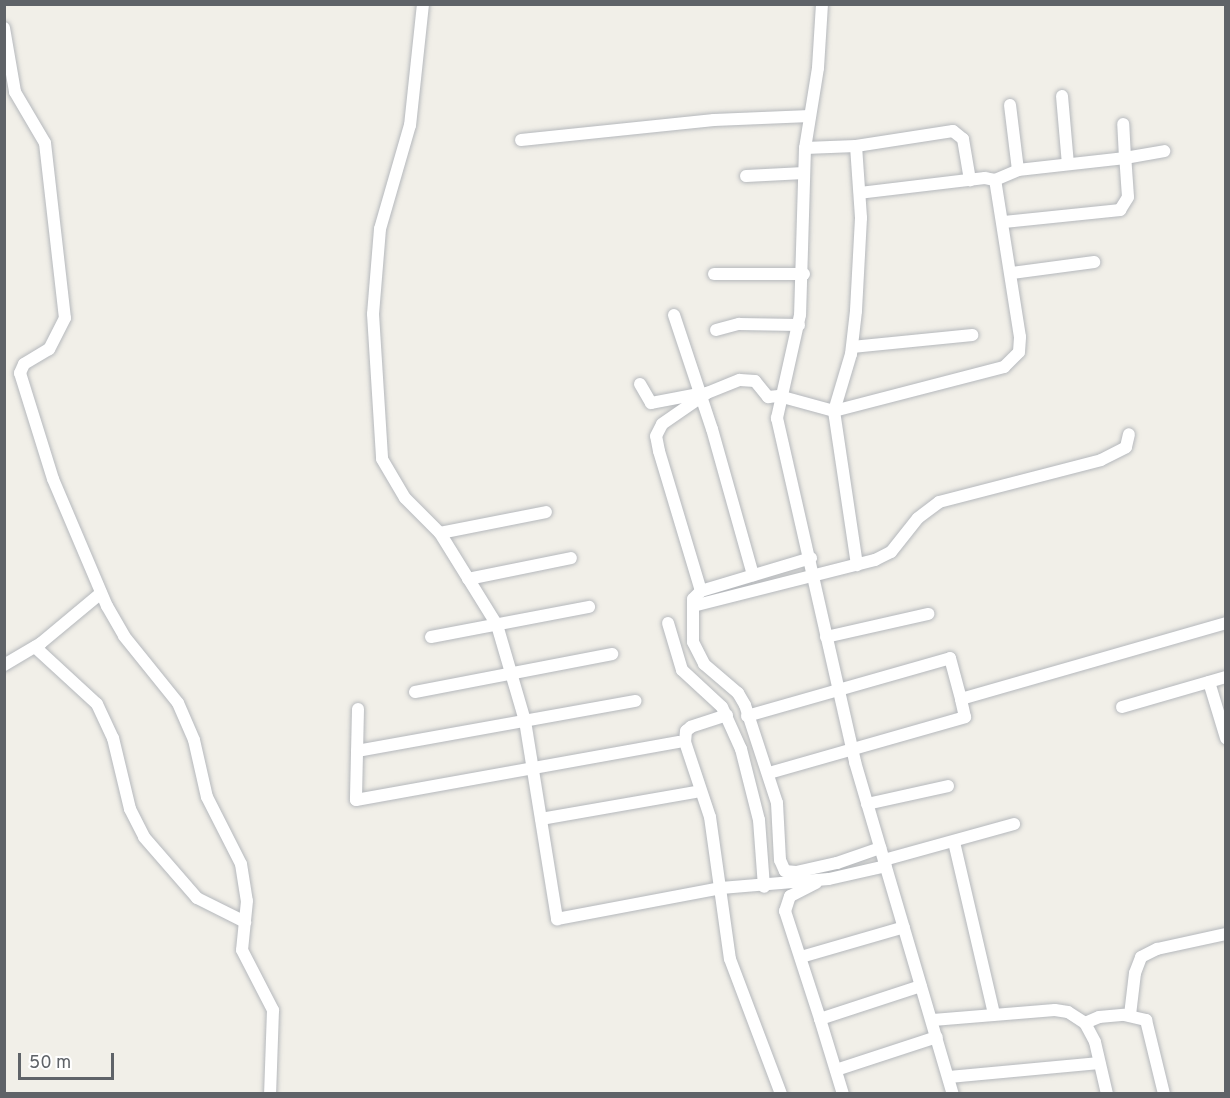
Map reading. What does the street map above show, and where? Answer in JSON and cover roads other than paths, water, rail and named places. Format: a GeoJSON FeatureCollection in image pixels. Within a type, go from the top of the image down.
{"type":"FeatureCollection","features":[{"type":"Feature","properties":{"kind":"street"},"geometry":{"type":"LineString","coordinates":[[423,4],[410,125],[380,229],[373,314],[375,387],[382,459],[391,481],[440,533],[497,625],[513,673],[525,721],[557,920],[721,888],[764,887],[823,879]]}},
{"type":"Feature","properties":{"kind":"street"},"geometry":{"type":"LineString","coordinates":[[822,4],[818,68],[805,148],[804,274],[799,325],[779,396],[779,429],[815,574],[837,689],[867,804],[938,1037],[951,1093]]}},
{"type":"Feature","properties":{"kind":"street"},"geometry":{"type":"LineString","coordinates":[[4,28],[15,92],[45,143],[65,318],[50,349],[24,364],[20,373],[53,479],[101,593],[124,636],[178,703],[194,740],[207,797],[241,864],[246,901],[242,950],[273,1010],[270,1094]]}},
{"type":"Feature","properties":{"kind":"street"},"geometry":{"type":"LineString","coordinates":[[1062,96],[1068,164]]}},
{"type":"Feature","properties":{"kind":"street"},"geometry":{"type":"LineString","coordinates":[[1010,105],[1018,170]]}},
{"type":"Feature","properties":{"kind":"street"},"geometry":{"type":"LineString","coordinates":[[521,140],[714,120],[810,116]]}},
{"type":"Feature","properties":{"kind":"street"},"geometry":{"type":"LineString","coordinates":[[1004,222],[1124,208],[1128,198],[1123,124]]}},
{"type":"Feature","properties":{"kind":"street"},"geometry":{"type":"LineString","coordinates":[[805,148],[856,146],[953,131],[963,139],[970,180]]}},
{"type":"Feature","properties":{"kind":"street"},"geometry":{"type":"LineString","coordinates":[[856,146],[860,193],[860,263],[852,348],[834,411],[857,565]]}},
{"type":"Feature","properties":{"kind":"street"},"geometry":{"type":"LineString","coordinates":[[860,193],[970,180],[996,180],[1018,170],[1125,158],[1164,151]]}},
{"type":"Feature","properties":{"kind":"street"},"geometry":{"type":"LineString","coordinates":[[746,176],[804,173]]}},
{"type":"Feature","properties":{"kind":"street"},"geometry":{"type":"LineString","coordinates":[[701,591],[656,436],[662,424],[699,396],[725,384],[749,380],[758,384],[765,396],[779,396],[834,411],[1004,367],[1014,359],[1021,344],[1012,273],[996,180]]}},
{"type":"Feature","properties":{"kind":"street"},"geometry":{"type":"LineString","coordinates":[[1012,273],[1094,262]]}},
{"type":"Feature","properties":{"kind":"street"},"geometry":{"type":"LineString","coordinates":[[714,274],[804,274]]}},
{"type":"Feature","properties":{"kind":"street"},"geometry":{"type":"LineString","coordinates":[[674,315],[699,396],[712,429],[753,575]]}},
{"type":"Feature","properties":{"kind":"street"},"geometry":{"type":"LineString","coordinates":[[716,330],[739,324],[799,325]]}},
{"type":"Feature","properties":{"kind":"street"},"geometry":{"type":"LineString","coordinates":[[852,348],[972,335]]}},
{"type":"Feature","properties":{"kind":"street"},"geometry":{"type":"LineString","coordinates":[[640,384],[651,403],[699,396]]}},
{"type":"Feature","properties":{"kind":"street"},"geometry":{"type":"LineString","coordinates":[[693,606],[857,565],[891,552],[918,518],[939,502],[1101,460],[1126,447],[1129,434]]}},
{"type":"Feature","properties":{"kind":"street"},"geometry":{"type":"LineString","coordinates":[[440,533],[546,512]]}},
{"type":"Feature","properties":{"kind":"street"},"geometry":{"type":"LineString","coordinates":[[468,579],[571,558]]}},
{"type":"Feature","properties":{"kind":"street"},"geometry":{"type":"LineString","coordinates":[[811,558],[701,591],[694,596],[693,606],[693,642],[699,657],[738,693],[769,773],[777,803],[780,860],[785,871],[796,872],[837,863],[883,858],[954,842],[1014,824]]}},
{"type":"Feature","properties":{"kind":"street"},"geometry":{"type":"LineString","coordinates":[[4,665],[35,647],[101,593]]}},
{"type":"Feature","properties":{"kind":"street"},"geometry":{"type":"LineString","coordinates":[[431,637],[590,607]]}},
{"type":"Feature","properties":{"kind":"street"},"geometry":{"type":"LineString","coordinates":[[826,638],[928,614]]}},
{"type":"Feature","properties":{"kind":"street"},"geometry":{"type":"LineString","coordinates":[[961,699],[1226,622]]}},
{"type":"Feature","properties":{"kind":"street"},"geometry":{"type":"LineString","coordinates":[[668,623],[682,670],[718,701],[727,715],[750,777],[759,820],[764,887]]}},
{"type":"Feature","properties":{"kind":"street"},"geometry":{"type":"LineString","coordinates":[[35,647],[82,687],[101,711],[113,738],[130,809],[144,837],[197,898],[245,922]]}},
{"type":"Feature","properties":{"kind":"street"},"geometry":{"type":"LineString","coordinates":[[415,692],[612,654]]}},
{"type":"Feature","properties":{"kind":"street"},"geometry":{"type":"LineString","coordinates":[[747,716],[950,658],[965,717],[769,773]]}},
{"type":"Feature","properties":{"kind":"street"},"geometry":{"type":"LineString","coordinates":[[1122,707],[1226,677]]}},
{"type":"Feature","properties":{"kind":"street"},"geometry":{"type":"LineString","coordinates":[[1209,682],[1226,738]]}},
{"type":"Feature","properties":{"kind":"street"},"geometry":{"type":"LineString","coordinates":[[357,751],[636,701]]}},
{"type":"Feature","properties":{"kind":"street"},"geometry":{"type":"LineString","coordinates":[[358,709],[356,800],[679,742]]}},
{"type":"Feature","properties":{"kind":"street"},"geometry":{"type":"LineString","coordinates":[[727,715],[691,727],[684,736],[710,817],[730,959],[781,1094]]}},
{"type":"Feature","properties":{"kind":"street"},"geometry":{"type":"LineString","coordinates":[[867,804],[948,786]]}},
{"type":"Feature","properties":{"kind":"street"},"geometry":{"type":"LineString","coordinates":[[541,819],[695,792]]}},
{"type":"Feature","properties":{"kind":"street"},"geometry":{"type":"LineString","coordinates":[[954,842],[994,1014]]}},
{"type":"Feature","properties":{"kind":"street"},"geometry":{"type":"LineString","coordinates":[[843,1094],[801,957],[787,924],[785,903],[790,896],[823,879],[883,858]]}},
{"type":"Feature","properties":{"kind":"street"},"geometry":{"type":"LineString","coordinates":[[801,957],[904,927]]}},
{"type":"Feature","properties":{"kind":"street"},"geometry":{"type":"LineString","coordinates":[[1130,1015],[1135,973],[1141,957],[1157,949],[1226,934]]}},
{"type":"Feature","properties":{"kind":"street"},"geometry":{"type":"LineString","coordinates":[[820,1019],[921,986]]}},
{"type":"Feature","properties":{"kind":"street"},"geometry":{"type":"LineString","coordinates":[[933,1020],[1055,1010],[1085,1023],[1095,1042],[1107,1094]]}},
{"type":"Feature","properties":{"kind":"street"},"geometry":{"type":"LineString","coordinates":[[1085,1023],[1099,1017],[1130,1015],[1146,1020],[1164,1094]]}},
{"type":"Feature","properties":{"kind":"street"},"geometry":{"type":"LineString","coordinates":[[836,1070],[938,1037]]}},
{"type":"Feature","properties":{"kind":"street"},"geometry":{"type":"LineString","coordinates":[[949,1077],[1099,1063]]}}]}
